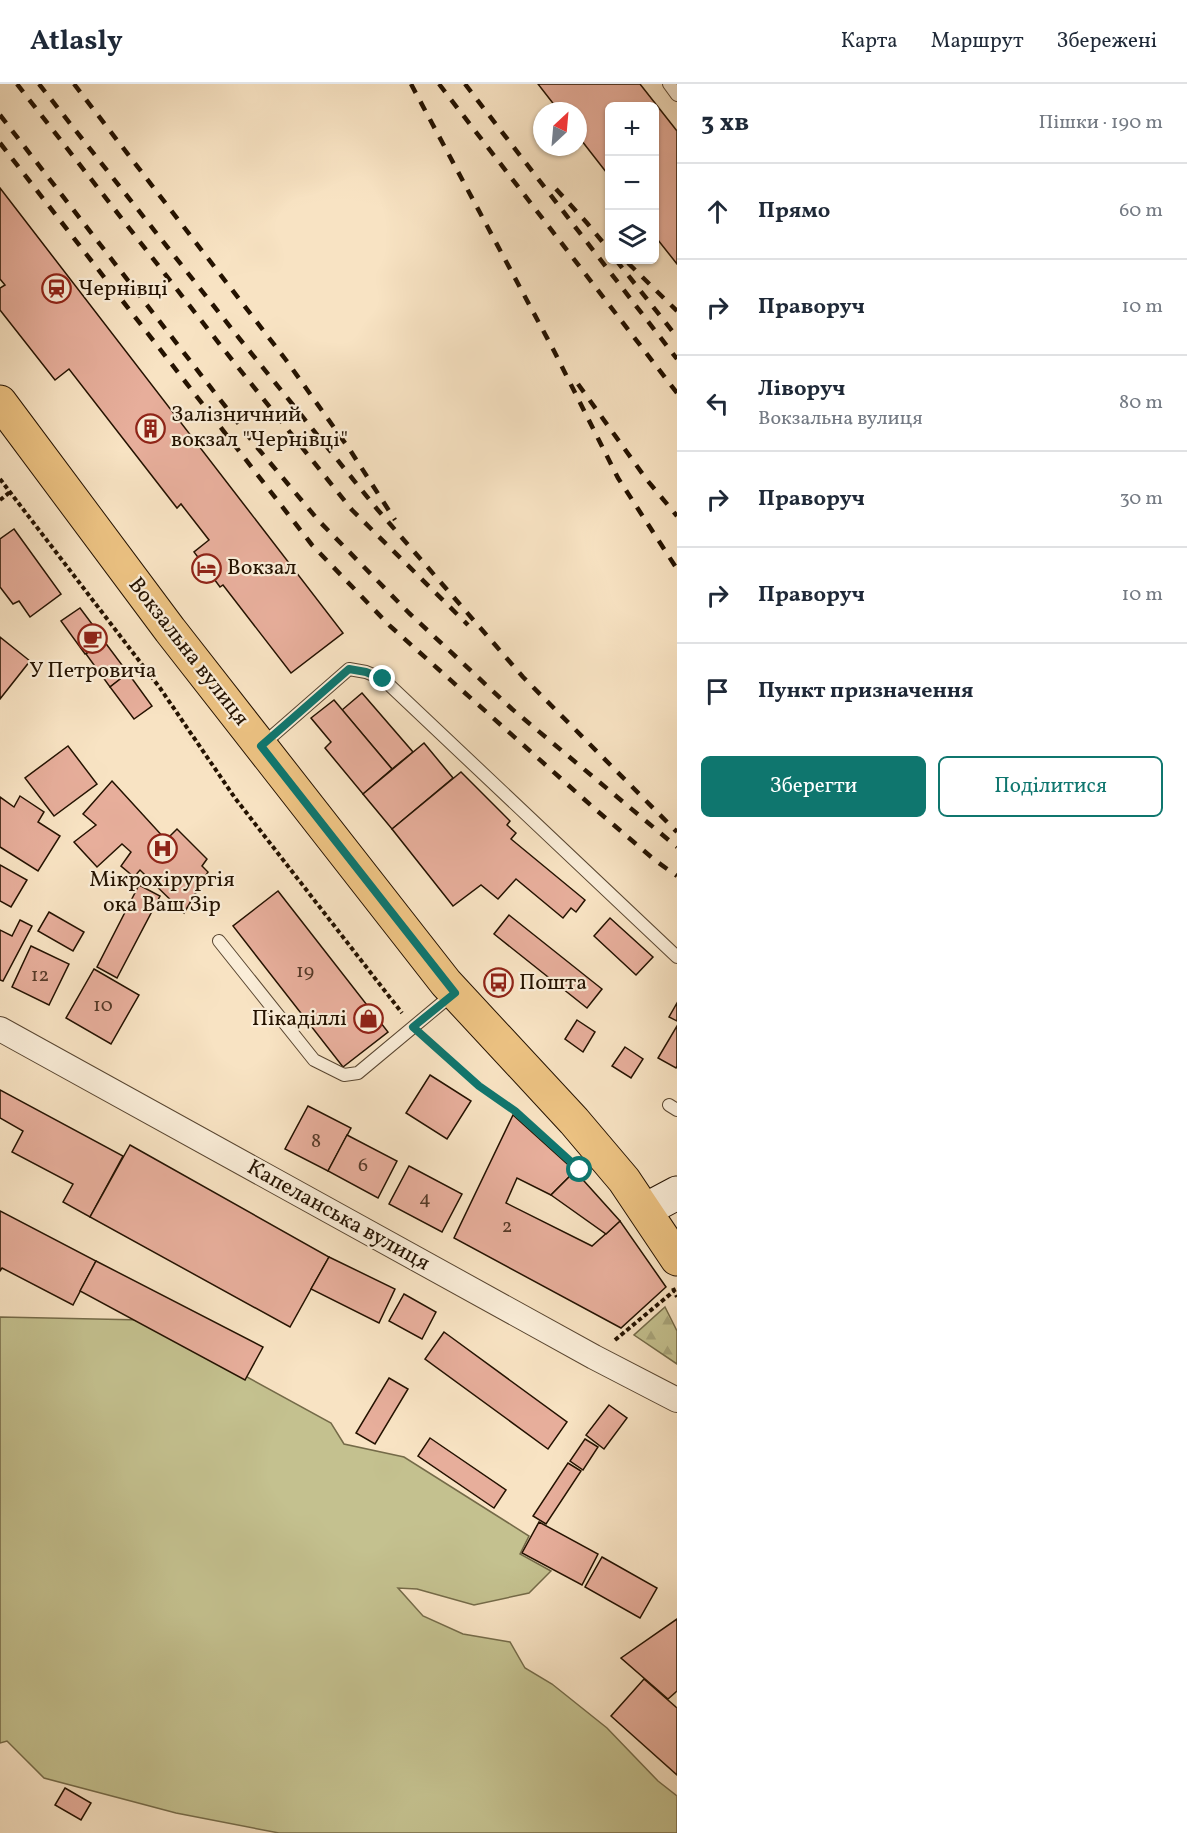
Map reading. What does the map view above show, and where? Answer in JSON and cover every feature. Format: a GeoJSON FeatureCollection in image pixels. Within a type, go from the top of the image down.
{"type":"FeatureCollection","features":[{"type":"Feature","properties":{"kind":"main road","name":"Вокзальна вулиця"},"geometry":{"type":"LineString","coordinates":[[0,402],[170,630],[455,993],[574,1121],[624,1180],[645,1210],[673,1277]]}},
{"type":"Feature","properties":{"kind":"street","name":"Капеланська вулиця"},"geometry":{"type":"LineString","coordinates":[[0,1029],[677,1400]]}},
{"type":"Feature","properties":{"kind":"street"},"geometry":{"type":"LineString","coordinates":[[645,1210],[677,1193]]}},
{"type":"Feature","properties":{"kind":"lane"},"geometry":{"type":"LineString","coordinates":[[669,84],[677,95]]}},
{"type":"Feature","properties":{"kind":"lane"},"geometry":{"type":"LineString","coordinates":[[261,746],[349,669],[366,672],[383,679],[677,957]]}},
{"type":"Feature","properties":{"kind":"lane"},"geometry":{"type":"LineString","coordinates":[[219,941],[314,1060],[344,1075],[358,1073],[455,993]]}},
{"type":"Feature","properties":{"kind":"path"},"geometry":{"type":"LineString","coordinates":[[0,479],[160,688],[235,798],[413,1027],[479,1086],[515,1111],[556,1148]]}},
{"type":"Feature","properties":{"kind":"path"},"geometry":{"type":"LineString","coordinates":[[0,500],[10,492]]}},
{"type":"Feature","properties":{"kind":"path"},"geometry":{"type":"LineString","coordinates":[[673,1277],[677,1297]]}},
{"type":"Feature","properties":{"kind":"path"},"geometry":{"type":"LineString","coordinates":[[627,1331],[673,1277]]}},
{"type":"Feature","properties":{"kind":"green space"},"geometry":{"type":"Polygon","coordinates":[[[665,1307],[677,1331],[677,1364],[634,1335],[665,1307]]]}},
{"type":"Feature","properties":{"kind":"green space"},"geometry":{"type":"Polygon","coordinates":[[[0,1317],[143,1320],[331,1423],[344,1444],[404,1457],[529,1536],[520,1554],[551,1571],[529,1593],[474,1605],[417,1589],[398,1588],[423,1616],[463,1634],[510,1642],[525,1668],[552,1684],[607,1728],[658,1781],[677,1796],[677,1833],[279,1833],[176,1813],[44,1778],[7,1741],[0,1743],[0,1317]]]}},
{"type":"Feature","properties":{"kind":"building"},"geometry":{"type":"Polygon","coordinates":[[[538,84],[640,84],[654,102],[605,102],[605,171],[587,148],[587,102],[552,102],[538,84]]]}},
{"type":"Feature","properties":{"kind":"building"},"geometry":{"type":"Polygon","coordinates":[[[659,108],[677,131],[677,264],[659,241],[659,108]]]}},
{"type":"Feature","properties":{"kind":"building","name":"Залізничний вокзал \"Чернівці\""},"geometry":{"type":"Polygon","coordinates":[[[0,188],[343,633],[291,673],[223,585],[220,587],[194,552],[209,540],[181,504],[177,508],[69,369],[55,380],[0,310],[0,288],[5,285],[0,279],[0,188]]]}},
{"type":"Feature","properties":{"kind":"building"},"geometry":{"type":"Polygon","coordinates":[[[14,529],[61,594],[30,617],[19,601],[13,604],[0,587],[0,539],[14,529]]]}},
{"type":"Feature","properties":{"kind":"building"},"geometry":{"type":"Polygon","coordinates":[[[80,608],[104,640],[85,654],[61,621],[80,608]]]}},
{"type":"Feature","properties":{"kind":"building"},"geometry":{"type":"Polygon","coordinates":[[[0,637],[30,661],[0,699],[0,637]]]}},
{"type":"Feature","properties":{"kind":"building"},"geometry":{"type":"Polygon","coordinates":[[[104,641],[128,673],[110,687],[86,654],[104,641]]]}},
{"type":"Feature","properties":{"kind":"building"},"geometry":{"type":"Polygon","coordinates":[[[128,673],[152,706],[134,719],[110,687],[128,673]]]}},
{"type":"Feature","properties":{"kind":"building"},"geometry":{"type":"Polygon","coordinates":[[[362,693],[413,752],[392,769],[342,710],[362,693]]]}},
{"type":"Feature","properties":{"kind":"building"},"geometry":{"type":"Polygon","coordinates":[[[334,700],[392,769],[363,794],[325,748],[331,742],[311,718],[334,700]]]}},
{"type":"Feature","properties":{"kind":"building"},"geometry":{"type":"Polygon","coordinates":[[[424,743],[453,778],[392,829],[363,794],[424,743]]]}},
{"type":"Feature","properties":{"kind":"building"},"geometry":{"type":"Polygon","coordinates":[[[68,746],[97,784],[54,816],[25,778],[68,746]]]}},
{"type":"Feature","properties":{"kind":"building"},"geometry":{"type":"Polygon","coordinates":[[[461,772],[510,821],[507,825],[516,833],[511,839],[585,900],[576,912],[571,908],[563,918],[516,879],[498,899],[481,885],[453,906],[392,829],[461,772]]]}},
{"type":"Feature","properties":{"kind":"building","name":"Мікрохірургія ока Ваш Зір"},"geometry":{"type":"Polygon","coordinates":[[[112,781],[166,840],[177,829],[207,859],[202,866],[208,872],[184,913],[140,870],[134,877],[121,866],[131,852],[122,844],[97,867],[74,842],[96,825],[83,814],[112,781]]]}},
{"type":"Feature","properties":{"kind":"building"},"geometry":{"type":"Polygon","coordinates":[[[20,796],[44,812],[38,822],[60,836],[38,871],[0,847],[0,797],[14,807],[20,796]]]}},
{"type":"Feature","properties":{"kind":"building"},"geometry":{"type":"Polygon","coordinates":[[[0,865],[27,880],[11,907],[0,901],[0,865]]]}},
{"type":"Feature","properties":{"kind":"building"},"geometry":{"type":"Polygon","coordinates":[[[139,885],[160,896],[117,978],[97,967],[139,885]]]}},
{"type":"Feature","properties":{"kind":"building"},"geometry":{"type":"Polygon","coordinates":[[[278,891],[388,1032],[343,1067],[233,926],[278,891]]]}},
{"type":"Feature","properties":{"kind":"building"},"geometry":{"type":"Polygon","coordinates":[[[49,912],[84,932],[73,951],[38,931],[49,912]]]}},
{"type":"Feature","properties":{"kind":"building"},"geometry":{"type":"Polygon","coordinates":[[[509,915],[602,989],[587,1008],[494,934],[509,915]]]}},
{"type":"Feature","properties":{"kind":"building"},"geometry":{"type":"Polygon","coordinates":[[[610,918],[653,957],[636,975],[594,936],[610,918]]]}},
{"type":"Feature","properties":{"kind":"building"},"geometry":{"type":"Polygon","coordinates":[[[20,920],[32,926],[3,981],[0,980],[0,930],[12,936],[20,920]]]}},
{"type":"Feature","properties":{"kind":"building"},"geometry":{"type":"Polygon","coordinates":[[[31,946],[69,964],[49,1005],[12,987],[31,946]]]}},
{"type":"Feature","properties":{"kind":"building"},"geometry":{"type":"Polygon","coordinates":[[[94,969],[139,995],[111,1044],[66,1018],[94,969]]]}},
{"type":"Feature","properties":{"kind":"building"},"geometry":{"type":"Polygon","coordinates":[[[677,1003],[677,1021],[669,1017],[677,1003]]]}},
{"type":"Feature","properties":{"kind":"building"},"geometry":{"type":"Polygon","coordinates":[[[577,1020],[595,1032],[583,1052],[565,1039],[577,1020]]]}},
{"type":"Feature","properties":{"kind":"building"},"geometry":{"type":"Polygon","coordinates":[[[677,1026],[677,1066],[676,1068],[658,1058],[677,1026]]]}},
{"type":"Feature","properties":{"kind":"building"},"geometry":{"type":"Polygon","coordinates":[[[625,1047],[643,1059],[631,1078],[612,1066],[625,1047]]]}},
{"type":"Feature","properties":{"kind":"building"},"geometry":{"type":"Polygon","coordinates":[[[430,1075],[471,1101],[447,1139],[406,1113],[430,1075]]]}},
{"type":"Feature","properties":{"kind":"building"},"geometry":{"type":"Polygon","coordinates":[[[0,1090],[123,1156],[90,1217],[63,1202],[73,1184],[12,1152],[23,1131],[0,1118],[0,1090]]]}},
{"type":"Feature","properties":{"kind":"building"},"geometry":{"type":"Polygon","coordinates":[[[308,1106],[351,1128],[328,1171],[285,1149],[308,1106]]]}},
{"type":"Feature","properties":{"kind":"building"},"geometry":{"type":"Polygon","coordinates":[[[513,1115],[575,1171],[551,1195],[517,1178],[506,1203],[592,1246],[620,1221],[666,1287],[621,1328],[454,1238],[513,1115]]]}},
{"type":"Feature","properties":{"kind":"building"},"geometry":{"type":"Polygon","coordinates":[[[347,1135],[397,1161],[378,1198],[328,1171],[347,1135]]]}},
{"type":"Feature","properties":{"kind":"building"},"geometry":{"type":"Polygon","coordinates":[[[130,1145],[329,1257],[290,1327],[90,1217],[130,1145]]]}},
{"type":"Feature","properties":{"kind":"building"},"geometry":{"type":"Polygon","coordinates":[[[409,1166],[462,1194],[442,1232],[389,1204],[409,1166]]]}},
{"type":"Feature","properties":{"kind":"building"},"geometry":{"type":"Polygon","coordinates":[[[575,1171],[620,1221],[606,1234],[551,1195],[575,1171]]]}},
{"type":"Feature","properties":{"kind":"building"},"geometry":{"type":"Polygon","coordinates":[[[0,1211],[96,1261],[73,1305],[2,1268],[0,1271],[0,1211]]]}},
{"type":"Feature","properties":{"kind":"building"},"geometry":{"type":"Polygon","coordinates":[[[329,1257],[395,1289],[379,1323],[311,1289],[329,1257]]]}},
{"type":"Feature","properties":{"kind":"building"},"geometry":{"type":"Polygon","coordinates":[[[96,1261],[263,1347],[245,1380],[80,1291],[96,1261]]]}},
{"type":"Feature","properties":{"kind":"building"},"geometry":{"type":"Polygon","coordinates":[[[404,1294],[436,1312],[422,1339],[389,1321],[404,1294]]]}},
{"type":"Feature","properties":{"kind":"building"},"geometry":{"type":"Polygon","coordinates":[[[444,1332],[567,1422],[548,1449],[425,1359],[444,1332]]]}},
{"type":"Feature","properties":{"kind":"building"},"geometry":{"type":"Polygon","coordinates":[[[389,1378],[408,1389],[375,1444],[356,1433],[389,1378]]]}},
{"type":"Feature","properties":{"kind":"building"},"geometry":{"type":"Polygon","coordinates":[[[609,1405],[627,1418],[604,1449],[586,1435],[609,1405]]]}},
{"type":"Feature","properties":{"kind":"building"},"geometry":{"type":"Polygon","coordinates":[[[430,1438],[506,1490],[494,1508],[418,1456],[430,1438]]]}},
{"type":"Feature","properties":{"kind":"building"},"geometry":{"type":"Polygon","coordinates":[[[585,1439],[598,1447],[583,1470],[570,1461],[585,1439]]]}},
{"type":"Feature","properties":{"kind":"building"},"geometry":{"type":"Polygon","coordinates":[[[568,1463],[581,1471],[546,1524],[533,1516],[568,1463]]]}},
{"type":"Feature","properties":{"kind":"building"},"geometry":{"type":"Polygon","coordinates":[[[539,1522],[598,1554],[582,1585],[522,1553],[539,1522]]]}},
{"type":"Feature","properties":{"kind":"building"},"geometry":{"type":"Polygon","coordinates":[[[602,1557],[657,1588],[640,1618],[585,1587],[602,1557]]]}},
{"type":"Feature","properties":{"kind":"building"},"geometry":{"type":"Polygon","coordinates":[[[677,1619],[677,1691],[668,1699],[621,1658],[677,1619]]]}},
{"type":"Feature","properties":{"kind":"building"},"geometry":{"type":"Polygon","coordinates":[[[644,1679],[677,1708],[677,1775],[611,1716],[644,1679]]]}},
{"type":"Feature","properties":{"kind":"building"},"geometry":{"type":"Polygon","coordinates":[[[65,1788],[91,1803],[81,1820],[55,1805],[65,1788]]]}},
{"type":"Feature","properties":{"kind":"railway"},"geometry":{"type":"LineString","coordinates":[[17,84],[352,510],[468,625]]}},
{"type":"Feature","properties":{"kind":"railway"},"geometry":{"type":"LineString","coordinates":[[39,84],[377,509],[523,677],[677,832]]}},
{"type":"Feature","properties":{"kind":"railway"},"geometry":{"type":"LineString","coordinates":[[74,84],[286,360],[350,450],[395,520]]}},
{"type":"Feature","properties":{"kind":"railway"},"geometry":{"type":"LineString","coordinates":[[411,84],[553,349],[618,478],[677,569]]}},
{"type":"Feature","properties":{"kind":"railway"},"geometry":{"type":"LineString","coordinates":[[439,84],[677,393]]}},
{"type":"Feature","properties":{"kind":"railway"},"geometry":{"type":"LineString","coordinates":[[465,84],[677,359]]}},
{"type":"Feature","properties":{"kind":"railway"},"geometry":{"type":"LineString","coordinates":[[0,115],[256,446],[319,521],[409,613],[512,709],[677,847]]}},
{"type":"Feature","properties":{"kind":"railway"},"geometry":{"type":"LineString","coordinates":[[0,143],[312,545],[390,626],[595,809],[677,876]]}},
{"type":"Feature","properties":{"kind":"railway"},"geometry":{"type":"LineString","coordinates":[[556,189],[605,245]]}},
{"type":"Feature","properties":{"kind":"railway"},"geometry":{"type":"LineString","coordinates":[[619,264],[677,337]]}},
{"type":"Feature","properties":{"kind":"railway"},"geometry":{"type":"LineString","coordinates":[[629,264],[677,311]]}},
{"type":"Feature","properties":{"kind":"railway"},"geometry":{"type":"LineString","coordinates":[[578,384],[647,480],[677,516]]}},
{"type":"Feature","properties":{"kind":"place","name":"Чернівці"},"geometry":{"type":"Point","coordinates":[57,289]}},
{"type":"Feature","properties":{"kind":"place","name":"Залізничний вокзал \"Чернівці\""},"geometry":{"type":"Point","coordinates":[150,428]}},
{"type":"Feature","properties":{"kind":"place","name":"Вокзал"},"geometry":{"type":"Point","coordinates":[206,568]}},
{"type":"Feature","properties":{"kind":"place","name":"У Петровича"},"geometry":{"type":"Point","coordinates":[93,639]}},
{"type":"Feature","properties":{"kind":"place","name":"Мікрохірургія ока Ваш Зір"},"geometry":{"type":"Point","coordinates":[162,848]}},
{"type":"Feature","properties":{"kind":"place","name":"Пошта"},"geometry":{"type":"Point","coordinates":[498,983]}},
{"type":"Feature","properties":{"kind":"place","name":"Пікаділлі"},"geometry":{"type":"Point","coordinates":[368,1019]}},
{"type":"Feature","properties":{"kind":"route"},"geometry":{"type":"LineString","coordinates":[[383,679],[366,672],[349,669],[261,746],[455,993],[413,1027],[479,1086],[515,1111],[580,1170]]}}]}
